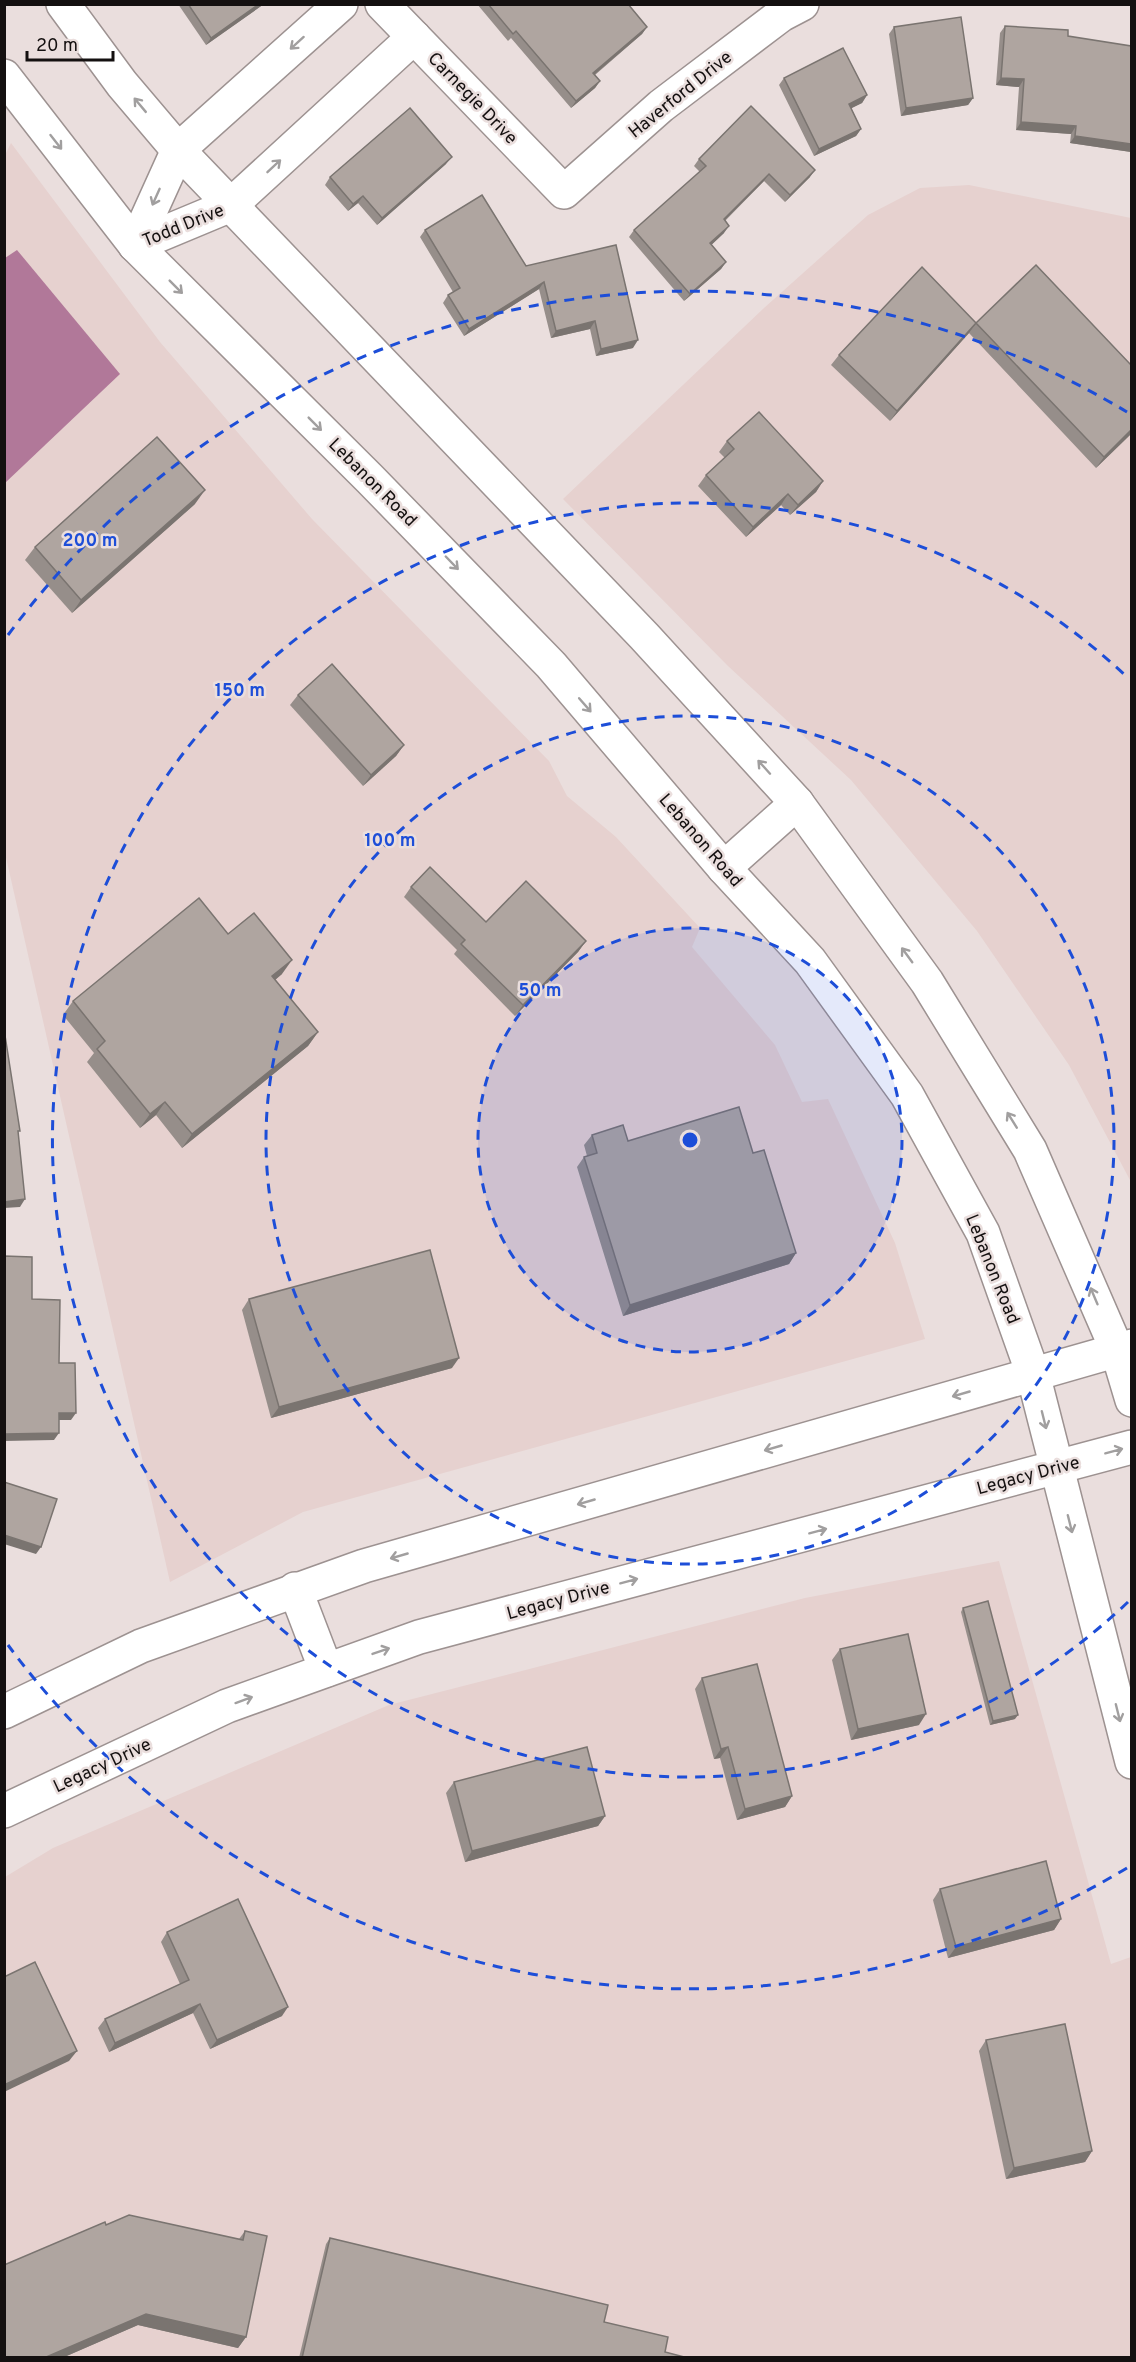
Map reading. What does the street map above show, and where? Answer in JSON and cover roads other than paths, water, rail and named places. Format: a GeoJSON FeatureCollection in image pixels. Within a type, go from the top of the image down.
{"type":"FeatureCollection","features":[{"type":"Feature","properties":{"kind":"main road"},"geometry":{"type":"LineString","coordinates":[[63,4],[122,84],[178,150],[644,636],[797,803],[927,982],[1030,1150],[1124,1348],[1131,1400]]}},
{"type":"Feature","properties":{"kind":"main road","name":"Todd Drive"},"geometry":{"type":"LineString","coordinates":[[135,245],[178,150],[341,4]]}},
{"type":"Feature","properties":{"kind":"main road","name":"Carnegie Drive"},"geometry":{"type":"LineString","coordinates":[[382,4],[564,192]]}},
{"type":"Feature","properties":{"kind":"main road","name":"Haverford Drive"},"geometry":{"type":"LineString","coordinates":[[564,192],[662,106],[781,15],[801,4]]}},
{"type":"Feature","properties":{"kind":"main road","name":"Todd Drive"},"geometry":{"type":"LineString","coordinates":[[135,245],[231,205],[414,37]]}},
{"type":"Feature","properties":{"kind":"main road","name":"Lebanon Road"},"geometry":{"type":"LineString","coordinates":[[4,76],[135,245],[370,479],[551,665],[724,867],[810,961],[907,1095],[983,1233],[1033,1374],[1131,1762]]}},
{"type":"Feature","properties":{"kind":"main road"},"geometry":{"type":"LineString","coordinates":[[724,867],[797,803]]}},
{"type":"Feature","properties":{"kind":"main road"},"geometry":{"type":"LineString","coordinates":[[4,1712],[141,1646],[364,1566],[1124,1348]]}},
{"type":"Feature","properties":{"kind":"main road","name":"Legacy Drive"},"geometry":{"type":"LineString","coordinates":[[4,1811],[227,1706],[419,1637],[1131,1447]]}},
{"type":"Feature","properties":{"kind":"main road"},"geometry":{"type":"LineString","coordinates":[[295,1589],[326,1670]]}}]}
